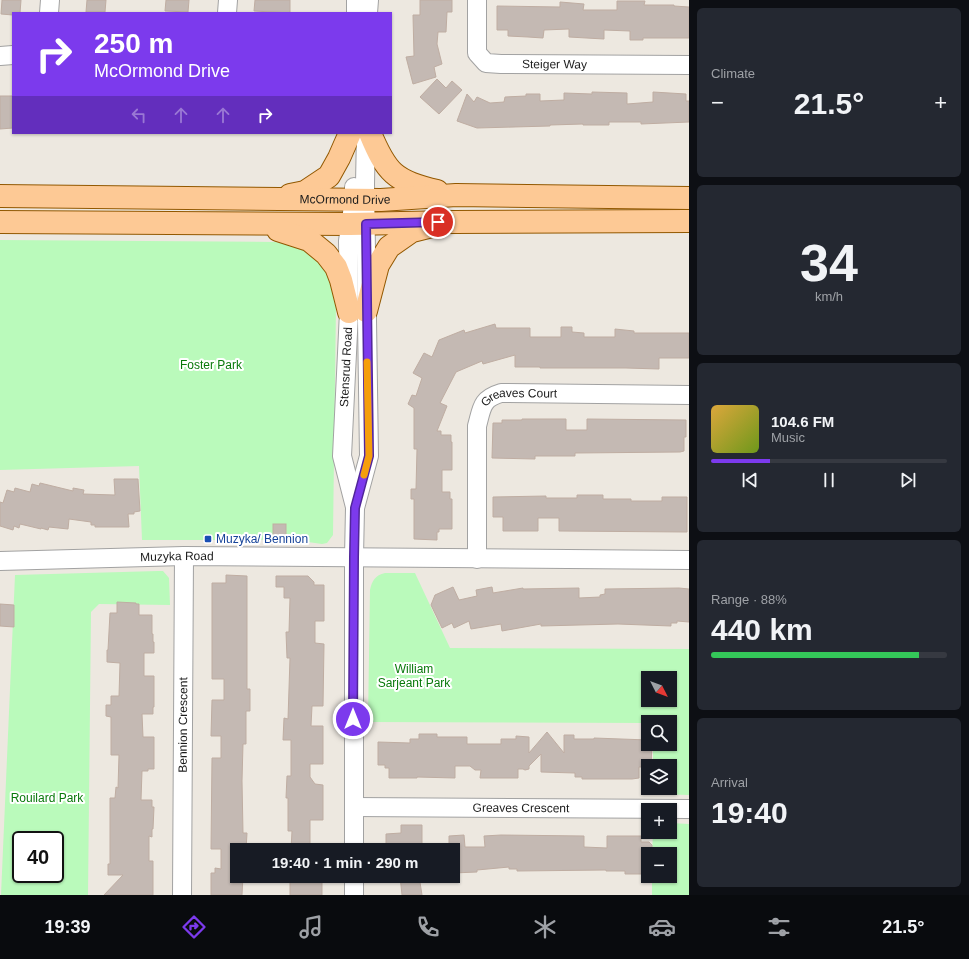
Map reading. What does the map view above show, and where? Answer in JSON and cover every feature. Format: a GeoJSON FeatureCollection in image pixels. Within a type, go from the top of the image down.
{"type":"FeatureCollection","features":[{"type":"Feature","properties":{"kind":"main road"},"geometry":{"type":"LineString","coordinates":[[261,200],[305,192],[329,176],[350,134]]}},
{"type":"Feature","properties":{"kind":"main road"},"geometry":{"type":"LineString","coordinates":[[370,134],[388,169],[402,180],[421,188],[456,196]]}},
{"type":"Feature","properties":{"kind":"main road","name":"McOrmond Drive"},"geometry":{"type":"LineString","coordinates":[[0,196],[261,200],[381,200],[456,196],[689,198]]}},
{"type":"Feature","properties":{"kind":"main road","name":"McOrmond Drive"},"geometry":{"type":"LineString","coordinates":[[0,222],[358,224],[689,221]]}},
{"type":"Feature","properties":{"kind":"main road"},"geometry":{"type":"LineString","coordinates":[[357,312],[378,265],[389,247],[412,231],[453,222]]}},
{"type":"Feature","properties":{"kind":"main road"},"geometry":{"type":"LineString","coordinates":[[260,224],[309,240],[326,254],[336,267],[357,312]]}},
{"type":"Feature","properties":{"kind":"street"},"geometry":{"type":"LineString","coordinates":[[49,12],[50,0]]}},
{"type":"Feature","properties":{"kind":"street"},"geometry":{"type":"LineString","coordinates":[[227,12],[228,0]]}},
{"type":"Feature","properties":{"kind":"street"},"geometry":{"type":"LineString","coordinates":[[356,0],[356,12]]}},
{"type":"Feature","properties":{"kind":"street"},"geometry":{"type":"LineString","coordinates":[[368,0],[368,12]]}},
{"type":"Feature","properties":{"kind":"street","name":"Steiger Way"},"geometry":{"type":"LineString","coordinates":[[477,0],[476,53],[486,63],[689,65]]}},
{"type":"Feature","properties":{"kind":"street"},"geometry":{"type":"LineString","coordinates":[[0,56],[12,55]]}},
{"type":"Feature","properties":{"kind":"street"},"geometry":{"type":"LineString","coordinates":[[354,134],[360,200]]}},
{"type":"Feature","properties":{"kind":"street"},"geometry":{"type":"LineString","coordinates":[[360,200],[366,134]]}},
{"type":"Feature","properties":{"kind":"street","name":"Stensrud Road"},"geometry":{"type":"LineString","coordinates":[[354,843],[355,508],[369,456],[357,312],[348,241],[358,224],[360,200]]}},
{"type":"Feature","properties":{"kind":"street","name":"Stensrud Road"},"geometry":{"type":"LineString","coordinates":[[355,508],[342,456],[357,312]]}},
{"type":"Feature","properties":{"kind":"street","name":"Greaves Court"},"geometry":{"type":"LineString","coordinates":[[477,559],[477,426],[482,407],[490,397],[501,393],[689,395]]}},
{"type":"Feature","properties":{"kind":"street","name":"Muzyka Road"},"geometry":{"type":"LineString","coordinates":[[0,561],[184,556],[477,559]]}},
{"type":"Feature","properties":{"kind":"street","name":"Bennion Crescent"},"geometry":{"type":"LineString","coordinates":[[182,895],[184,556]]}},
{"type":"Feature","properties":{"kind":"street"},"geometry":{"type":"LineString","coordinates":[[477,559],[689,560]]}},
{"type":"Feature","properties":{"kind":"street","name":"Greaves Crescent"},"geometry":{"type":"LineString","coordinates":[[354,807],[689,809]]}},
{"type":"Feature","properties":{"kind":"street"},"geometry":{"type":"LineString","coordinates":[[354,883],[354,895]]}},
{"type":"Feature","properties":{"kind":"green space","name":"Foster Park"},"geometry":{"type":"Polygon","coordinates":[[[0,240],[275,242],[307,249],[323,262],[332,282],[336,304],[333,535],[327,543],[322,544],[294,540],[142,540],[139,466],[0,470],[0,240]]]}},
{"type":"Feature","properties":{"kind":"green space","name":"Rouilard Park"},"geometry":{"type":"Polygon","coordinates":[[[163,571],[169,578],[170,605],[99,604],[91,612],[88,895],[1,895],[15,575],[163,571]]]}},
{"type":"Feature","properties":{"kind":"green space","name":"William Sarjeant Park"},"geometry":{"type":"Polygon","coordinates":[[[385,573],[415,573],[450,648],[689,649],[689,795],[677,795],[677,759],[653,759],[653,751],[677,751],[677,715],[641,715],[641,723],[368,722],[370,590],[374,579],[385,573]]]}},
{"type":"Feature","properties":{"kind":"green space"},"geometry":{"type":"Polygon","coordinates":[[[677,823],[689,824],[689,895],[652,895],[652,883],[677,883],[677,847],[652,847],[653,839],[677,839],[677,823]]]}},
{"type":"Feature","properties":{"kind":"building"},"geometry":{"type":"Polygon","coordinates":[[[2,0],[21,0],[20,12],[12,12],[12,15],[1,14],[2,0]]]}},
{"type":"Feature","properties":{"kind":"building"},"geometry":{"type":"Polygon","coordinates":[[[87,0],[106,0],[105,12],[86,12],[87,0]]]}},
{"type":"Feature","properties":{"kind":"building"},"geometry":{"type":"Polygon","coordinates":[[[166,0],[189,0],[188,12],[165,11],[166,0]]]}},
{"type":"Feature","properties":{"kind":"building"},"geometry":{"type":"Polygon","coordinates":[[[255,0],[290,0],[290,12],[254,11],[255,0]]]}},
{"type":"Feature","properties":{"kind":"building"},"geometry":{"type":"Polygon","coordinates":[[[420,0],[452,0],[452,12],[447,12],[446,32],[438,32],[437,44],[442,64],[434,67],[436,77],[413,84],[406,57],[414,56],[413,15],[420,15],[420,0]]]}},
{"type":"Feature","properties":{"kind":"building"},"geometry":{"type":"Polygon","coordinates":[[[617,1],[645,1],[644,5],[674,5],[689,7],[689,38],[643,38],[643,40],[630,40],[630,31],[604,30],[604,39],[569,37],[569,29],[544,30],[543,38],[508,36],[508,30],[497,30],[497,6],[560,7],[560,2],[584,4],[583,10],[617,10],[617,1]]]}},
{"type":"Feature","properties":{"kind":"building"},"geometry":{"type":"Polygon","coordinates":[[[437,79],[446,88],[452,81],[462,90],[439,114],[420,97],[437,79]]]}},
{"type":"Feature","properties":{"kind":"building"},"geometry":{"type":"Polygon","coordinates":[[[592,92],[627,93],[627,104],[653,102],[653,92],[686,94],[686,101],[689,101],[689,122],[641,124],[641,122],[609,122],[609,125],[583,124],[477,128],[457,121],[467,94],[474,102],[477,97],[490,103],[504,102],[505,97],[526,96],[526,94],[540,94],[540,101],[564,100],[564,93],[592,94],[592,92]]]}},
{"type":"Feature","properties":{"kind":"building"},"geometry":{"type":"Polygon","coordinates":[[[0,96],[12,96],[12,128],[0,129],[0,96]]]}},
{"type":"Feature","properties":{"kind":"building"},"geometry":{"type":"Polygon","coordinates":[[[495,324],[496,328],[530,328],[530,337],[561,337],[561,327],[572,327],[572,332],[584,333],[584,337],[615,337],[615,329],[634,331],[634,333],[689,333],[689,358],[659,358],[659,369],[540,368],[515,367],[515,355],[483,364],[482,361],[456,372],[440,403],[447,406],[437,431],[441,431],[441,435],[451,435],[452,470],[442,470],[442,492],[450,492],[450,499],[452,499],[452,529],[439,529],[439,532],[437,532],[437,540],[414,539],[414,499],[411,499],[411,489],[416,489],[417,449],[414,449],[414,408],[408,404],[412,395],[416,396],[422,378],[413,373],[424,353],[432,357],[439,340],[464,330],[465,333],[495,324]]]}},
{"type":"Feature","properties":{"kind":"building"},"geometry":{"type":"Polygon","coordinates":[[[566,419],[566,430],[587,430],[587,419],[686,420],[684,451],[575,453],[575,456],[535,456],[535,459],[492,458],[493,423],[502,423],[502,420],[566,419]]]}},
{"type":"Feature","properties":{"kind":"building"},"geometry":{"type":"Polygon","coordinates":[[[114,479],[138,479],[140,511],[134,512],[134,514],[128,514],[129,527],[95,527],[95,525],[91,525],[91,522],[69,519],[68,529],[49,527],[48,530],[20,524],[19,528],[14,526],[13,530],[0,526],[0,502],[3,503],[7,490],[14,492],[15,488],[30,492],[32,484],[39,486],[40,483],[73,491],[73,488],[84,490],[83,494],[115,495],[114,479]]]}},
{"type":"Feature","properties":{"kind":"building"},"geometry":{"type":"Polygon","coordinates":[[[577,495],[603,495],[603,499],[631,499],[631,501],[662,501],[662,497],[687,497],[687,532],[559,531],[559,518],[538,518],[538,531],[503,531],[503,517],[493,517],[493,497],[546,496],[546,498],[577,498],[577,495]]]}},
{"type":"Feature","properties":{"kind":"building"},"geometry":{"type":"Polygon","coordinates":[[[273,524],[286,524],[286,537],[273,537],[273,524]]]}},
{"type":"Feature","properties":{"kind":"building"},"geometry":{"type":"Polygon","coordinates":[[[226,575],[247,576],[247,689],[250,689],[250,711],[246,711],[246,744],[243,744],[242,781],[243,833],[247,833],[246,843],[230,843],[230,883],[243,883],[242,895],[211,895],[211,873],[215,873],[215,868],[221,869],[221,849],[211,849],[212,758],[221,758],[221,736],[211,736],[212,700],[224,700],[224,679],[212,679],[212,583],[226,583],[226,575]]]}},
{"type":"Feature","properties":{"kind":"building"},"geometry":{"type":"Polygon","coordinates":[[[276,576],[308,576],[314,582],[314,585],[324,585],[324,621],[315,621],[315,643],[324,644],[323,706],[312,706],[311,726],[323,726],[323,764],[310,764],[310,777],[315,784],[323,785],[323,820],[310,820],[310,843],[291,843],[292,831],[288,831],[288,798],[286,798],[287,776],[291,776],[291,740],[283,740],[284,718],[288,719],[290,658],[287,658],[286,632],[289,632],[290,598],[284,598],[284,587],[276,587],[276,576]]]}},
{"type":"Feature","properties":{"kind":"building"},"geometry":{"type":"Polygon","coordinates":[[[453,587],[459,600],[477,596],[476,590],[492,587],[493,593],[523,588],[579,588],[579,598],[600,597],[600,595],[605,594],[605,589],[689,589],[689,622],[677,621],[677,623],[671,623],[671,626],[618,624],[541,626],[541,624],[502,631],[501,624],[471,629],[469,621],[454,628],[452,623],[442,628],[431,605],[435,595],[453,587]]]}},
{"type":"Feature","properties":{"kind":"building"},"geometry":{"type":"Polygon","coordinates":[[[117,602],[139,604],[139,615],[152,615],[154,653],[144,653],[144,676],[154,676],[154,707],[153,714],[142,714],[143,737],[154,737],[154,769],[142,771],[141,800],[152,800],[152,807],[154,807],[152,837],[149,836],[149,861],[153,861],[153,895],[104,895],[123,875],[108,875],[108,864],[110,864],[110,798],[115,798],[116,787],[118,788],[119,755],[111,755],[111,717],[106,716],[106,705],[111,705],[111,696],[119,696],[120,663],[107,662],[107,650],[110,613],[117,613],[117,602]]]}},
{"type":"Feature","properties":{"kind":"building"},"geometry":{"type":"Polygon","coordinates":[[[0,604],[14,605],[14,627],[0,626],[0,604]]]}},
{"type":"Feature","properties":{"kind":"building"},"geometry":{"type":"Polygon","coordinates":[[[547,732],[564,753],[564,735],[574,735],[574,739],[594,738],[641,740],[641,751],[652,751],[651,759],[641,759],[639,778],[632,779],[582,779],[582,777],[575,777],[575,773],[541,772],[541,754],[529,766],[529,769],[518,769],[518,778],[480,778],[481,770],[475,770],[470,766],[455,766],[455,778],[389,778],[389,768],[385,768],[385,765],[378,765],[378,742],[410,743],[410,739],[419,739],[419,734],[437,734],[437,737],[467,737],[467,744],[501,744],[501,739],[516,739],[516,736],[529,737],[529,753],[547,732]]]}},
{"type":"Feature","properties":{"kind":"building"},"geometry":{"type":"Polygon","coordinates":[[[401,825],[422,825],[422,843],[386,843],[386,834],[401,833],[401,825]]]}},
{"type":"Feature","properties":{"kind":"building"},"geometry":{"type":"Polygon","coordinates":[[[464,835],[465,847],[485,847],[484,836],[584,836],[584,847],[607,848],[607,836],[641,836],[641,842],[649,842],[652,847],[641,847],[641,874],[625,874],[625,871],[606,870],[517,871],[517,869],[509,869],[509,867],[477,870],[477,872],[460,873],[460,843],[449,843],[449,836],[464,835]]]}},
{"type":"Feature","properties":{"kind":"building"},"geometry":{"type":"Polygon","coordinates":[[[290,883],[322,883],[322,895],[290,895],[290,883]]]}},
{"type":"Feature","properties":{"kind":"building"},"geometry":{"type":"Polygon","coordinates":[[[401,883],[420,883],[422,895],[402,895],[401,883]]]}},
{"type":"Feature","properties":{"kind":"slow traffic"},"geometry":{"type":"LineString","coordinates":[[364,475],[369,456],[367,362]]}},
{"type":"Feature","properties":{"kind":"place","name":"Muzyka/ Bennion"},"geometry":{"type":"Point","coordinates":[208,539]}},
{"type":"Feature","properties":{"kind":"route"},"geometry":{"type":"LineString","coordinates":[[353,719],[355,508],[369,456],[366,224],[438,222]]}}]}
